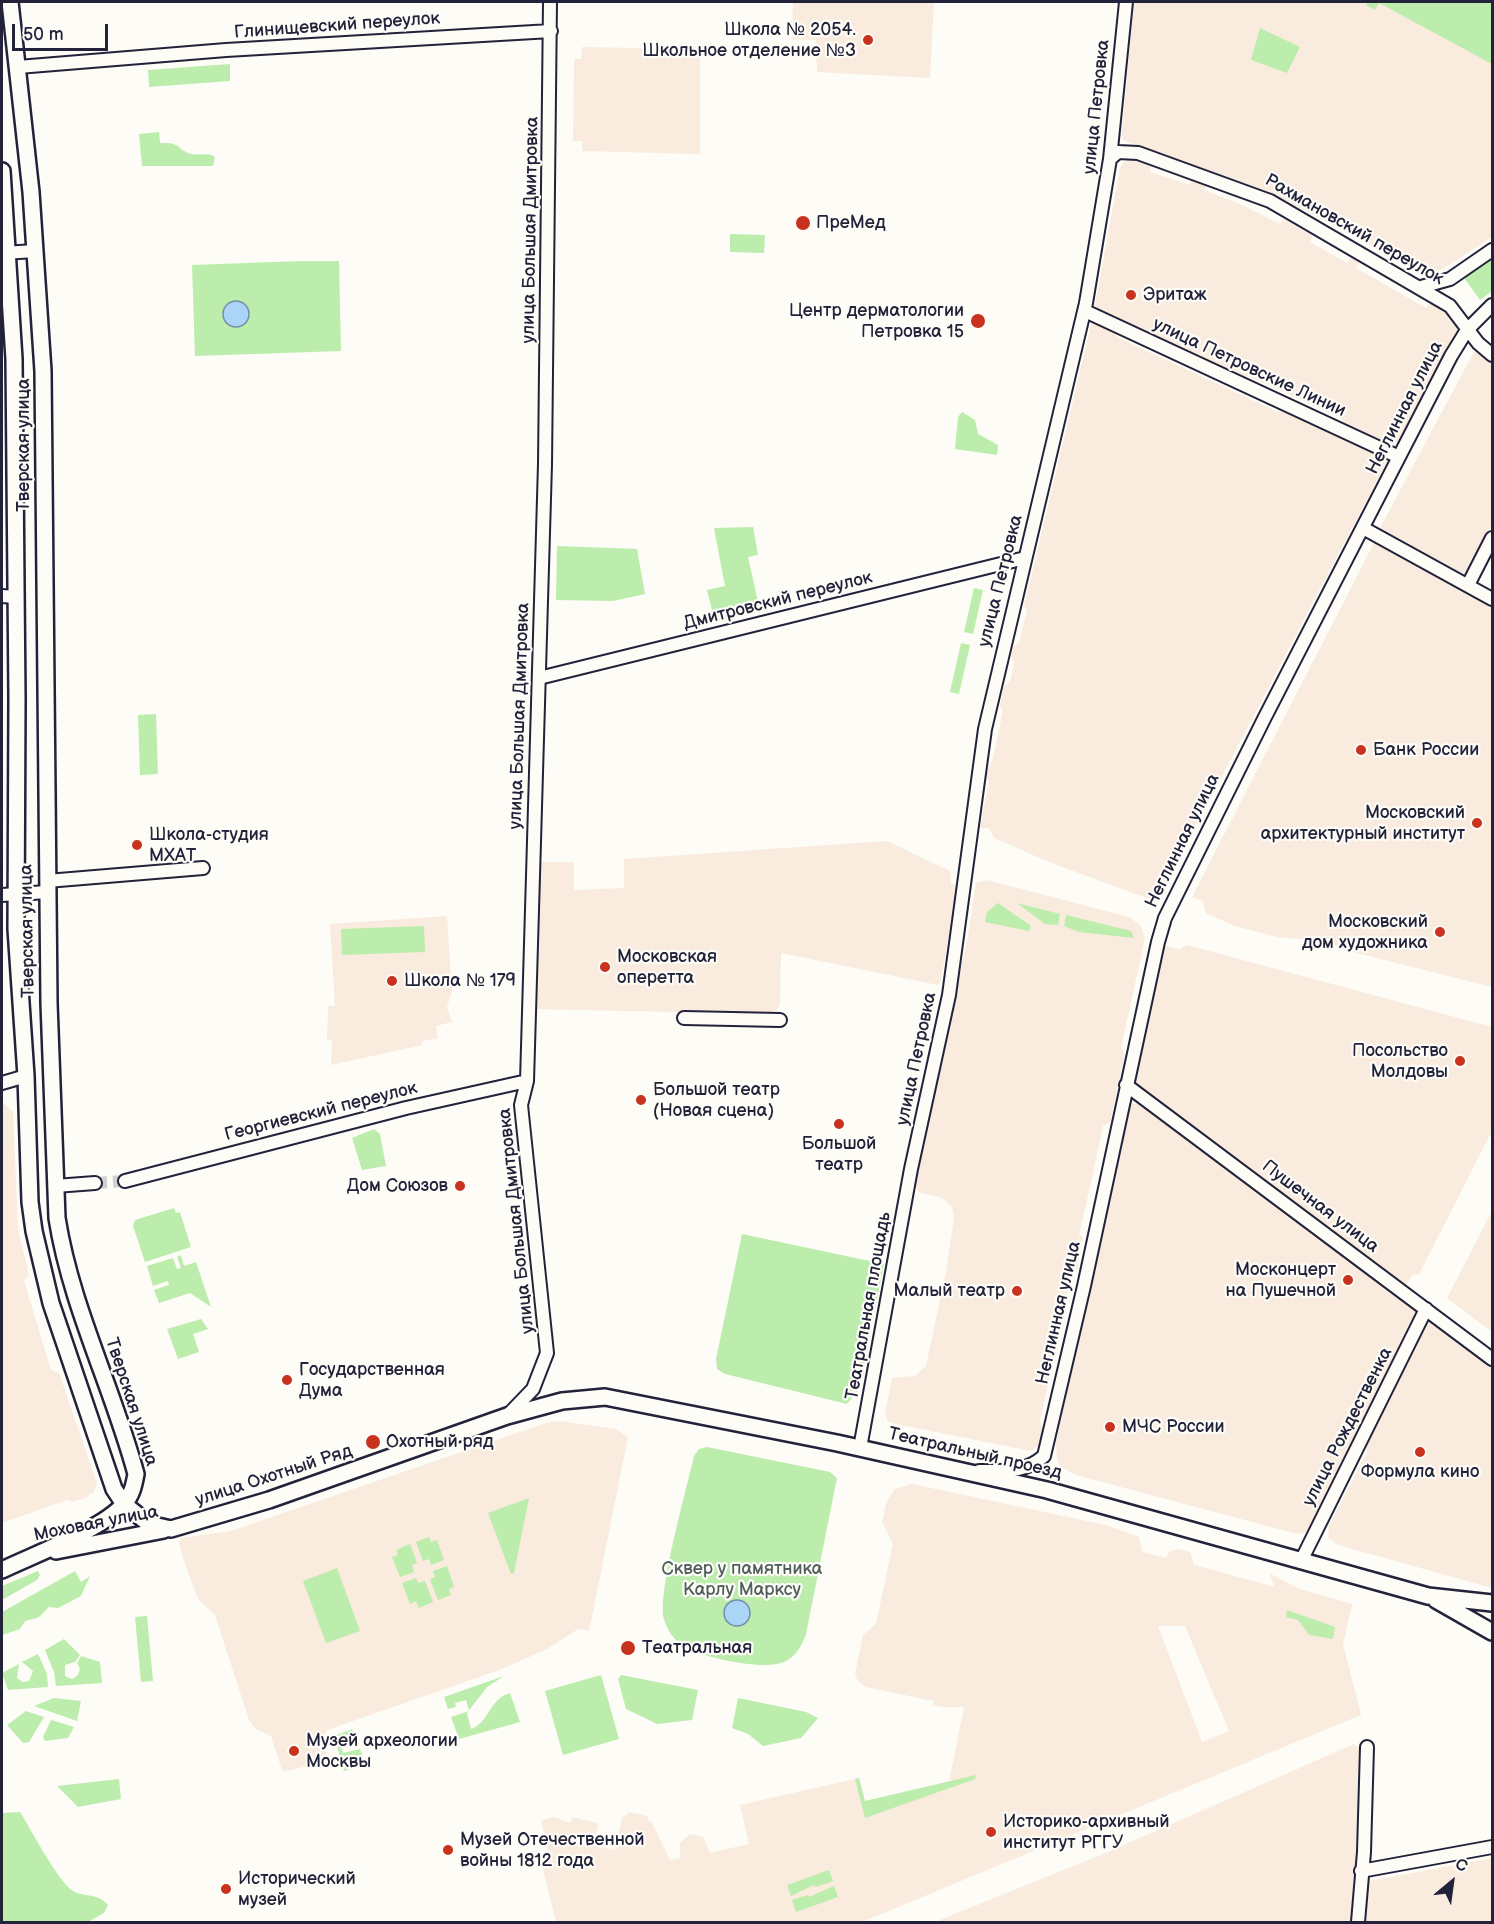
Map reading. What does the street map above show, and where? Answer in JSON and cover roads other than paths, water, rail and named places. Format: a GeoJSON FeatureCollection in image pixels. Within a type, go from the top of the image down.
{"type":"FeatureCollection","features":[{"type":"Feature","properties":{"kind":"main road","name":"Тверская улица"},"geometry":{"type":"LineString","coordinates":[[2,171],[16,419],[8,596],[8,894],[26,1076],[30,1202],[42,1271],[112,1482],[124,1504],[131,1494],[136,1474],[90,1341],[61,1244],[55,1186],[47,886],[44,437],[36,251],[10,2]]}},
{"type":"Feature","properties":{"kind":"main road","name":"Театральный проезд"},"geometry":{"type":"LineString","coordinates":[[507,1416],[562,1401],[605,1397],[963,1471],[1119,1509],[1428,1596]]}},
{"type":"Feature","properties":{"kind":"main road","name":"улица Охотный Ряд"},"geometry":{"type":"LineString","coordinates":[[171,1529],[269,1500],[507,1416]]}},
{"type":"Feature","properties":{"kind":"main road"},"geometry":{"type":"LineString","coordinates":[[124,1504],[149,1524],[171,1529]]}},
{"type":"Feature","properties":{"kind":"main road","name":"Моховая улица"},"geometry":{"type":"LineString","coordinates":[[2,1570],[83,1532],[124,1504]]}},
{"type":"Feature","properties":{"kind":"main road","name":"Моховая улица"},"geometry":{"type":"LineString","coordinates":[[29,1557],[171,1529]]}},
{"type":"Feature","properties":{"kind":"main road"},"geometry":{"type":"LineString","coordinates":[[1428,1596],[1492,1604]]}},
{"type":"Feature","properties":{"kind":"main road"},"geometry":{"type":"LineString","coordinates":[[1428,1596],[1492,1632]]}},
{"type":"Feature","properties":{"kind":"street","name":"улица Большая Дмитровка"},"geometry":{"type":"LineString","coordinates":[[507,1416],[533,1389],[547,1353],[521,1106],[527,1080],[539,678],[549,266],[550,2]]}},
{"type":"Feature","properties":{"kind":"street","name":"улица Петровка"},"geometry":{"type":"LineString","coordinates":[[912,1169],[949,995],[966,888],[978,765],[1085,311],[1110,159],[1126,2]]}},
{"type":"Feature","properties":{"kind":"street","name":"Глинищевский переулок"},"geometry":{"type":"LineString","coordinates":[[18,67],[226,50],[550,31]]}},
{"type":"Feature","properties":{"kind":"street","name":"Рахмановский переулок"},"geometry":{"type":"LineString","coordinates":[[1110,159],[1118,152],[1138,153],[1249,191],[1421,287],[1456,311],[1467,330],[1492,355]]}},
{"type":"Feature","properties":{"kind":"street"},"geometry":{"type":"LineString","coordinates":[[1421,287],[1450,279],[1492,250]]}},
{"type":"Feature","properties":{"kind":"street"},"geometry":{"type":"LineString","coordinates":[[5,253],[36,251]]}},
{"type":"Feature","properties":{"kind":"street","name":"Неглинная улица"},"geometry":{"type":"LineString","coordinates":[[963,1471],[1020,1470],[1035,1464],[1044,1456],[1165,918],[1184,876],[1399,457],[1467,330],[1492,305]]}},
{"type":"Feature","properties":{"kind":"street","name":"улица Петровские Линии"},"geometry":{"type":"LineString","coordinates":[[1085,311],[1399,457]]}},
{"type":"Feature","properties":{"kind":"street"},"geometry":{"type":"LineString","coordinates":[[1363,528],[1492,599]]}},
{"type":"Feature","properties":{"kind":"street"},"geometry":{"type":"LineString","coordinates":[[1468,585],[1492,538]]}},
{"type":"Feature","properties":{"kind":"street","name":"Дмитровский переулок"},"geometry":{"type":"LineString","coordinates":[[539,678],[1025,558]]}},
{"type":"Feature","properties":{"kind":"street"},"geometry":{"type":"LineString","coordinates":[[8,894],[47,886],[203,868]]}},
{"type":"Feature","properties":{"kind":"street"},"geometry":{"type":"LineString","coordinates":[[684,1018],[780,1020]]}},
{"type":"Feature","properties":{"kind":"street"},"geometry":{"type":"LineString","coordinates":[[2,1083],[26,1076]]}},
{"type":"Feature","properties":{"kind":"street","name":"Георгиевский переулок"},"geometry":{"type":"LineString","coordinates":[[125,1181],[439,1100],[527,1080]]}},
{"type":"Feature","properties":{"kind":"street","name":"Пушечная улица"},"geometry":{"type":"LineString","coordinates":[[1126,1085],[1492,1359]]}},
{"type":"Feature","properties":{"kind":"street","name":"Театральная площадь"},"geometry":{"type":"LineString","coordinates":[[860,1448],[912,1169]]}},
{"type":"Feature","properties":{"kind":"street"},"geometry":{"type":"LineString","coordinates":[[55,1186],[95,1184]]}},
{"type":"Feature","properties":{"kind":"street","name":"улица Рождественка"},"geometry":{"type":"LineString","coordinates":[[1301,1561],[1426,1309]]}},
{"type":"Feature","properties":{"kind":"street"},"geometry":{"type":"LineString","coordinates":[[1358,1923],[1367,1746]]}},
{"type":"Feature","properties":{"kind":"street"},"geometry":{"type":"LineString","coordinates":[[1361,1871],[1492,1847]]}},
{"type":"Feature","properties":{"kind":"water"},"geometry":{"type":"Polygon","coordinates":[[[236,301],[245,305],[249,314],[245,323],[236,327],[227,323],[223,314],[227,305],[236,301]]]}},
{"type":"Feature","properties":{"kind":"water"},"geometry":{"type":"Polygon","coordinates":[[[737,1600],[746,1604],[750,1613],[746,1622],[737,1626],[728,1622],[724,1613],[728,1604],[737,1600]]]}},
{"type":"Feature","properties":{"kind":"tunnel"},"geometry":{"type":"LineString","coordinates":[[95,1183],[125,1181]]}},
{"type":"Feature","properties":{"kind":"place","name":"Школа № 2054. Школьное отделение №3"},"geometry":{"type":"Point","coordinates":[868,40]}},
{"type":"Feature","properties":{"kind":"place","name":"ПреМед"},"geometry":{"type":"Point","coordinates":[803,223]}},
{"type":"Feature","properties":{"kind":"place","name":"Эритаж"},"geometry":{"type":"Point","coordinates":[1131,295]}},
{"type":"Feature","properties":{"kind":"place","name":"Центр дерматологии Петровка 15"},"geometry":{"type":"Point","coordinates":[978,321]}},
{"type":"Feature","properties":{"kind":"place","name":"Банк России"},"geometry":{"type":"Point","coordinates":[1361,750]}},
{"type":"Feature","properties":{"kind":"place","name":"Московский архитектурный институт"},"geometry":{"type":"Point","coordinates":[1477,823]}},
{"type":"Feature","properties":{"kind":"place","name":"Школа-студия МХАТ"},"geometry":{"type":"Point","coordinates":[137,845]}},
{"type":"Feature","properties":{"kind":"place","name":"Московский дом художника"},"geometry":{"type":"Point","coordinates":[1440,932]}},
{"type":"Feature","properties":{"kind":"place","name":"Московская оперетта"},"geometry":{"type":"Point","coordinates":[605,967]}},
{"type":"Feature","properties":{"kind":"place","name":"Школа № 179"},"geometry":{"type":"Point","coordinates":[392,981]}},
{"type":"Feature","properties":{"kind":"place","name":"Посольство Молдовы"},"geometry":{"type":"Point","coordinates":[1460,1061]}},
{"type":"Feature","properties":{"kind":"place","name":"Большой театр (Новая сцена)"},"geometry":{"type":"Point","coordinates":[641,1100]}},
{"type":"Feature","properties":{"kind":"place","name":"Большой театр"},"geometry":{"type":"Point","coordinates":[839,1124]}},
{"type":"Feature","properties":{"kind":"place","name":"Дом Союзов"},"geometry":{"type":"Point","coordinates":[460,1186]}},
{"type":"Feature","properties":{"kind":"place","name":"Москонцерт на Пушечной"},"geometry":{"type":"Point","coordinates":[1348,1280]}},
{"type":"Feature","properties":{"kind":"place","name":"Малый театр"},"geometry":{"type":"Point","coordinates":[1017,1291]}},
{"type":"Feature","properties":{"kind":"place","name":"Государственная Дума"},"geometry":{"type":"Point","coordinates":[287,1380]}},
{"type":"Feature","properties":{"kind":"place","name":"МЧС России"},"geometry":{"type":"Point","coordinates":[1110,1427]}},
{"type":"Feature","properties":{"kind":"place","name":"Охотный ряд"},"geometry":{"type":"Point","coordinates":[373,1442]}},
{"type":"Feature","properties":{"kind":"place","name":"Формула кино"},"geometry":{"type":"Point","coordinates":[1420,1452]}},
{"type":"Feature","properties":{"kind":"place","name":"Театральная"},"geometry":{"type":"Point","coordinates":[628,1648]}},
{"type":"Feature","properties":{"kind":"place","name":"Музей археологии Москвы"},"geometry":{"type":"Point","coordinates":[294,1751]}},
{"type":"Feature","properties":{"kind":"place","name":"Историко-архивный институт РГГУ"},"geometry":{"type":"Point","coordinates":[991,1832]}},
{"type":"Feature","properties":{"kind":"place","name":"Музей Отечественной войны 1812 года"},"geometry":{"type":"Point","coordinates":[448,1850]}},
{"type":"Feature","properties":{"kind":"place","name":"Исторический музей"},"geometry":{"type":"Point","coordinates":[226,1889]}},
{"type":"Feature","properties":{"kind":"park label","name":"Сквер у памятника Карлу Марксу"},"geometry":{"type":"Point","coordinates":[742,1579]}}]}
